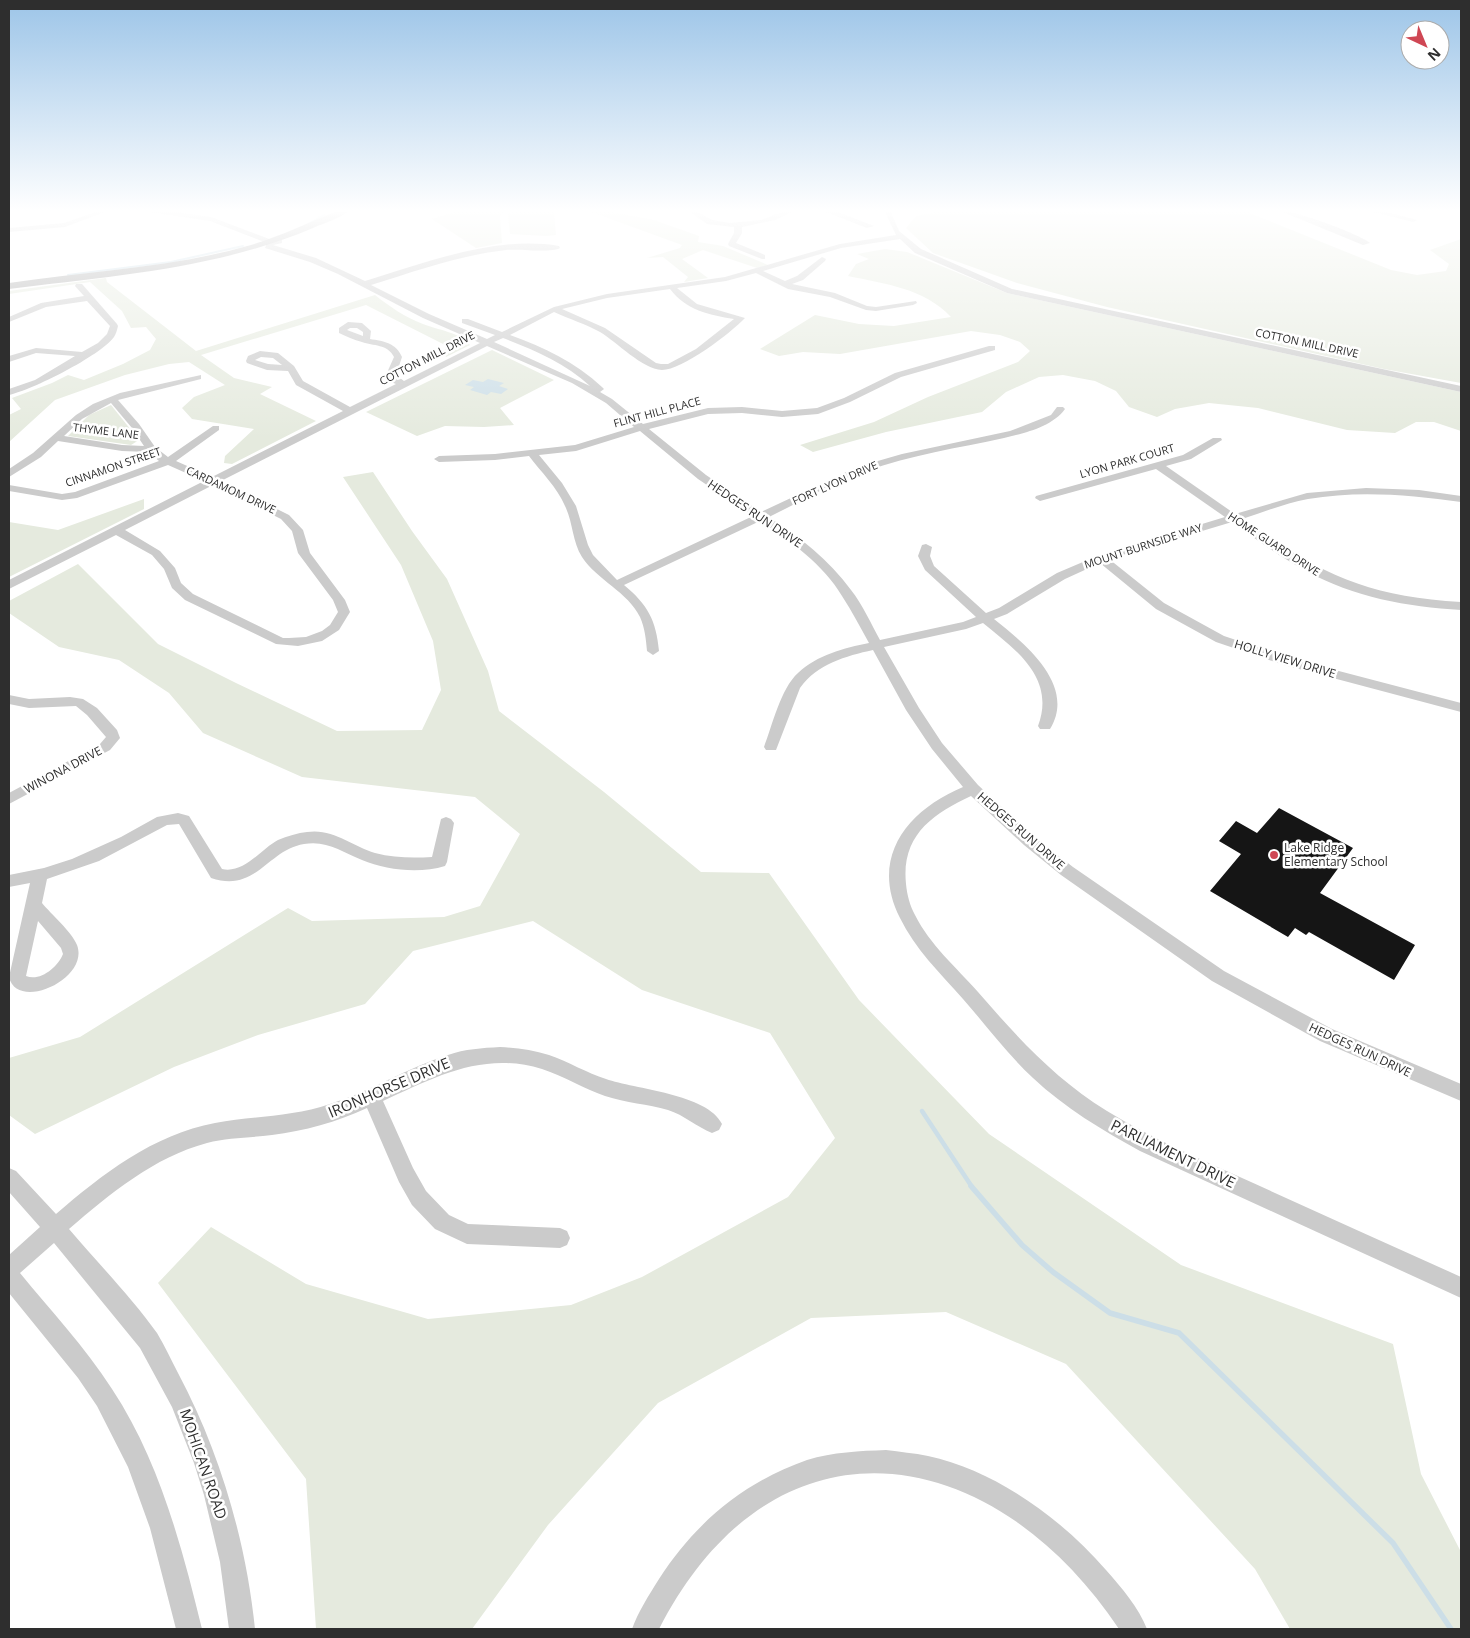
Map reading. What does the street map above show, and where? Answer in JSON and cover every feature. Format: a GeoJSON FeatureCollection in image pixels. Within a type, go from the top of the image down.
{"type":"FeatureCollection","features":[{"type":"Feature","properties":{"kind":"street"},"geometry":{"type":"LineString","coordinates":[[9,392],[38,382],[107,341],[114,330],[114,326],[78,286]]}},
{"type":"Feature","properties":{"kind":"street","name":"HEDGES RUN DRIVE"},"geometry":{"type":"LineString","coordinates":[[370,286],[442,322],[574,380],[609,401],[702,477],[802,545],[834,577],[850,599],[912,710],[952,765],[973,789],[1028,841],[1067,871],[1218,976],[1326,1035],[1461,1093]]}},
{"type":"Feature","properties":{"kind":"street","name":"COTTON MILL DRIVE"},"geometry":{"type":"LineString","coordinates":[[9,585],[554,309],[601,297],[676,286]]}},
{"type":"Feature","properties":{"kind":"street"},"geometry":{"type":"LineString","coordinates":[[791,286],[832,295],[866,308],[876,309],[914,303]]}},
{"type":"Feature","properties":{"kind":"street","name":"COTTON MILL DRIVE"},"geometry":{"type":"LineString","coordinates":[[997,286],[1023,294],[1461,389]]}},
{"type":"Feature","properties":{"kind":"street"},"geometry":{"type":"LineString","coordinates":[[554,309],[602,330],[653,365],[666,367],[699,352],[740,318],[696,307],[683,300],[672,287]]}},
{"type":"Feature","properties":{"kind":"street"},"geometry":{"type":"LineString","coordinates":[[9,320],[44,305],[89,298]]}},
{"type":"Feature","properties":{"kind":"street","name":"HEDGES RUN DRIVE"},"geometry":{"type":"LineString","coordinates":[[442,322],[454,317],[551,354],[585,374],[609,401]]}},
{"type":"Feature","properties":{"kind":"street"},"geometry":{"type":"LineString","coordinates":[[362,340],[384,345],[394,350],[398,357],[391,375],[394,380],[404,384]]}},
{"type":"Feature","properties":{"kind":"street","name":"FLINT HILL PLACE"},"geometry":{"type":"LineString","coordinates":[[440,459],[532,454],[576,448],[641,427],[696,413],[718,410],[782,414],[818,411],[847,400],[898,375],[992,348]]}},
{"type":"Feature","properties":{"kind":"street"},"geometry":{"type":"LineString","coordinates":[[11,356],[42,350],[83,355]]}},
{"type":"Feature","properties":{"kind":"street"},"geometry":{"type":"LineString","coordinates":[[291,368],[299,383],[350,411]]}},
{"type":"Feature","properties":{"kind":"street"},"geometry":{"type":"LineString","coordinates":[[9,474],[37,455],[86,412],[112,399],[198,376]]}},
{"type":"Feature","properties":{"kind":"street","name":"CARDAMOM DRIVE"},"geometry":{"type":"LineString","coordinates":[[112,399],[136,426],[151,449],[169,461],[276,511],[293,524],[297,530],[304,553],[339,600],[344,612],[339,623],[333,629],[302,642],[280,641],[189,597],[176,585],[168,568],[156,554],[116,530]]}},
{"type":"Feature","properties":{"kind":"street","name":"FORT LYON DRIVE"},"geometry":{"type":"LineString","coordinates":[[617,584],[861,469],[902,457],[1013,433],[1054,417],[1060,409]]}},
{"type":"Feature","properties":{"kind":"street","name":"CINNAMON STREET"},"geometry":{"type":"LineString","coordinates":[[9,488],[69,496],[169,461],[216,428]]}},
{"type":"Feature","properties":{"kind":"street","name":"THYME LANE"},"geometry":{"type":"LineString","coordinates":[[58,438],[122,448],[151,449]]}},
{"type":"Feature","properties":{"kind":"street","name":"LYON PARK COURT"},"geometry":{"type":"LineString","coordinates":[[1040,498],[1157,466],[1197,452],[1218,440]]}},
{"type":"Feature","properties":{"kind":"street"},"geometry":{"type":"LineString","coordinates":[[532,454],[571,507],[579,538],[588,557],[637,602],[646,615],[651,627],[653,651]]}},
{"type":"Feature","properties":{"kind":"street","name":"HOME GUARD DRIVE"},"geometry":{"type":"LineString","coordinates":[[1157,466],[1305,566],[1336,581],[1393,598],[1434,605],[1461,606]]}},
{"type":"Feature","properties":{"kind":"street","name":"MOUNT BURNSIDE WAY"},"geometry":{"type":"LineString","coordinates":[[771,747],[794,687],[802,676],[820,662],[876,646],[952,630],[986,618],[1026,598],[1061,576],[1101,558],[1288,500],[1342,492],[1392,492],[1461,499]]}},
{"type":"Feature","properties":{"kind":"street"},"geometry":{"type":"LineString","coordinates":[[926,547],[924,556],[930,568],[1021,650],[1046,682],[1051,701],[1050,712],[1045,726]]}},
{"type":"Feature","properties":{"kind":"street","name":"HOLLY VIEW DRIVE"},"geometry":{"type":"LineString","coordinates":[[1101,558],[1160,606],[1199,629],[1228,642],[1289,662],[1461,707]]}},
{"type":"Feature","properties":{"kind":"street","name":"WINONA DRIVE"},"geometry":{"type":"LineString","coordinates":[[9,700],[32,705],[68,701],[78,702],[85,705],[112,733],[113,738],[105,747],[9,799]]}},
{"type":"Feature","properties":{"kind":"street","name":"PARLIAMENT DRIVE"},"geometry":{"type":"LineString","coordinates":[[973,789],[942,804],[913,828],[899,858],[897,874],[900,897],[912,927],[1027,1060],[1078,1103],[1111,1125],[1147,1144],[1461,1288]]}},
{"type":"Feature","properties":{"kind":"street"},"geometry":{"type":"LineString","coordinates":[[9,882],[40,875],[98,855],[170,818],[184,820],[217,874],[230,877],[246,870],[282,845],[295,840],[314,837],[327,837],[339,841],[369,857],[387,862],[415,865],[439,862],[446,823]]}},
{"type":"Feature","properties":{"kind":"street"},"geometry":{"type":"LineString","coordinates":[[33,907],[40,875]]}},
{"type":"Feature","properties":{"kind":"street","name":"IRONHORSE DRIVE"},"geometry":{"type":"LineString","coordinates":[[9,1269],[95,1194],[127,1170],[178,1144],[206,1134],[233,1128],[263,1128],[329,1114],[420,1073],[458,1059],[491,1055],[532,1058],[558,1066],[606,1088],[671,1102],[694,1112],[712,1124]]}},
{"type":"Feature","properties":{"kind":"street"},"geometry":{"type":"LineString","coordinates":[[371,1096],[406,1175],[419,1198],[442,1222],[467,1234],[560,1238]]}},
{"type":"Feature","properties":{"kind":"street","name":"MOHICAN ROAD"},"geometry":{"type":"LineString","coordinates":[[9,1178],[55,1228],[146,1337],[175,1388],[195,1433],[214,1487],[227,1535],[242,1629]]}},
{"type":"Feature","properties":{"kind":"street"},"geometry":{"type":"LineString","coordinates":[[9,1277],[87,1371],[116,1418],[141,1471],[163,1531],[178,1582],[188,1629]]}},
{"type":"Feature","properties":{"kind":"street"},"geometry":{"type":"LineString","coordinates":[[645,1629],[671,1582],[699,1544],[745,1503],[776,1484],[809,1471],[842,1464],[877,1462],[905,1464],[942,1472],[978,1486],[1021,1510],[1068,1545],[1096,1574],[1134,1629]]}},
{"type":"Feature","properties":{"kind":"shaded area"},"geometry":{"type":"Polygon","coordinates":[[[43,286],[60,286],[9,294],[9,291],[43,286]]]}},
{"type":"Feature","properties":{"kind":"shaded area"},"geometry":{"type":"Polygon","coordinates":[[[95,286],[113,286],[196,351],[375,295],[392,308],[410,318],[454,334],[470,345],[446,357],[444,352],[447,346],[366,305],[201,355],[234,378],[272,387],[260,394],[316,421],[232,464],[224,463],[225,456],[254,429],[192,419],[182,408],[194,397],[225,385],[189,362],[169,364],[125,375],[55,400],[9,442],[9,415],[21,409],[12,398],[68,375],[84,380],[123,364],[150,350],[156,339],[146,327],[131,328],[122,311],[95,286]]]}},
{"type":"Feature","properties":{"kind":"shaded area"},"geometry":{"type":"Polygon","coordinates":[[[895,286],[991,286],[1007,293],[1461,392],[1461,431],[1434,422],[1416,422],[1395,433],[1347,430],[1258,408],[1209,403],[1175,409],[1157,417],[1129,407],[1116,391],[1095,381],[1063,375],[1039,377],[1006,392],[982,412],[886,432],[813,452],[800,445],[874,422],[928,397],[1018,362],[1030,351],[1020,342],[1000,335],[971,331],[840,354],[803,352],[779,356],[760,349],[815,315],[859,324],[894,326],[951,317],[929,299],[895,286]]]}},
{"type":"Feature","properties":{"kind":"shaded area"},"geometry":{"type":"Polygon","coordinates":[[[1030,286],[1461,286],[1461,383],[1384,369],[1107,307],[1030,286]]]}},
{"type":"Feature","properties":{"kind":"shaded area"},"geometry":{"type":"Polygon","coordinates":[[[492,350],[554,380],[500,408],[514,425],[484,427],[445,426],[417,436],[366,412],[492,350]]]}},
{"type":"Feature","properties":{"kind":"shaded area"},"geometry":{"type":"Polygon","coordinates":[[[488,379],[504,383],[499,386],[508,389],[501,394],[491,392],[487,395],[470,390],[474,387],[465,385],[473,380],[483,382],[488,379]]]}},
{"type":"Feature","properties":{"kind":"shaded area"},"geometry":{"type":"Polygon","coordinates":[[[111,405],[139,440],[131,445],[68,436],[89,415],[111,405]]]}},
{"type":"Feature","properties":{"kind":"shaded area"},"geometry":{"type":"Polygon","coordinates":[[[373,472],[447,579],[488,671],[499,711],[604,792],[701,872],[769,873],[859,1000],[989,1134],[1181,1265],[1393,1344],[1421,1474],[1461,1552],[1461,1629],[1290,1629],[1255,1569],[1066,1364],[946,1312],[811,1318],[658,1403],[548,1525],[472,1629],[316,1629],[306,1479],[158,1283],[211,1227],[306,1284],[428,1319],[571,1305],[642,1277],[788,1197],[835,1138],[770,1033],[642,990],[533,921],[413,951],[365,1004],[258,1035],[174,1067],[35,1134],[9,1115],[9,1058],[80,1037],[288,908],[312,921],[444,917],[480,906],[520,834],[475,797],[302,777],[203,733],[169,693],[119,660],[59,647],[9,613],[9,601],[78,564],[158,644],[236,683],[337,731],[422,730],[441,690],[433,641],[401,565],[343,477],[373,472]]]}},
{"type":"Feature","properties":{"kind":"shaded area"},"geometry":{"type":"Polygon","coordinates":[[[144,499],[144,509],[9,577],[9,522],[58,530],[144,499]]]}},
{"type":"Feature","properties":{"kind":"building","name":"Lake Ridge Elementary School"},"geometry":{"type":"Polygon","coordinates":[[[1279,808],[1353,848],[1320,893],[1415,945],[1394,980],[1309,932],[1306,935],[1295,928],[1288,937],[1210,891],[1241,854],[1219,841],[1236,821],[1257,833],[1279,808]]]}},
{"type":"Feature","properties":{"kind":"waterway"},"geometry":{"type":"LineString","coordinates":[[922,1111],[972,1187]]}},
{"type":"Feature","properties":{"kind":"waterway"},"geometry":{"type":"LineString","coordinates":[[971,1186],[1022,1245],[1053,1272],[1110,1313],[1179,1333],[1393,1543],[1451,1629]]}},
{"type":"Feature","properties":{"kind":"place","name":"Lake Ridge Elementary School"},"geometry":{"type":"Point","coordinates":[1274,855]}}]}
